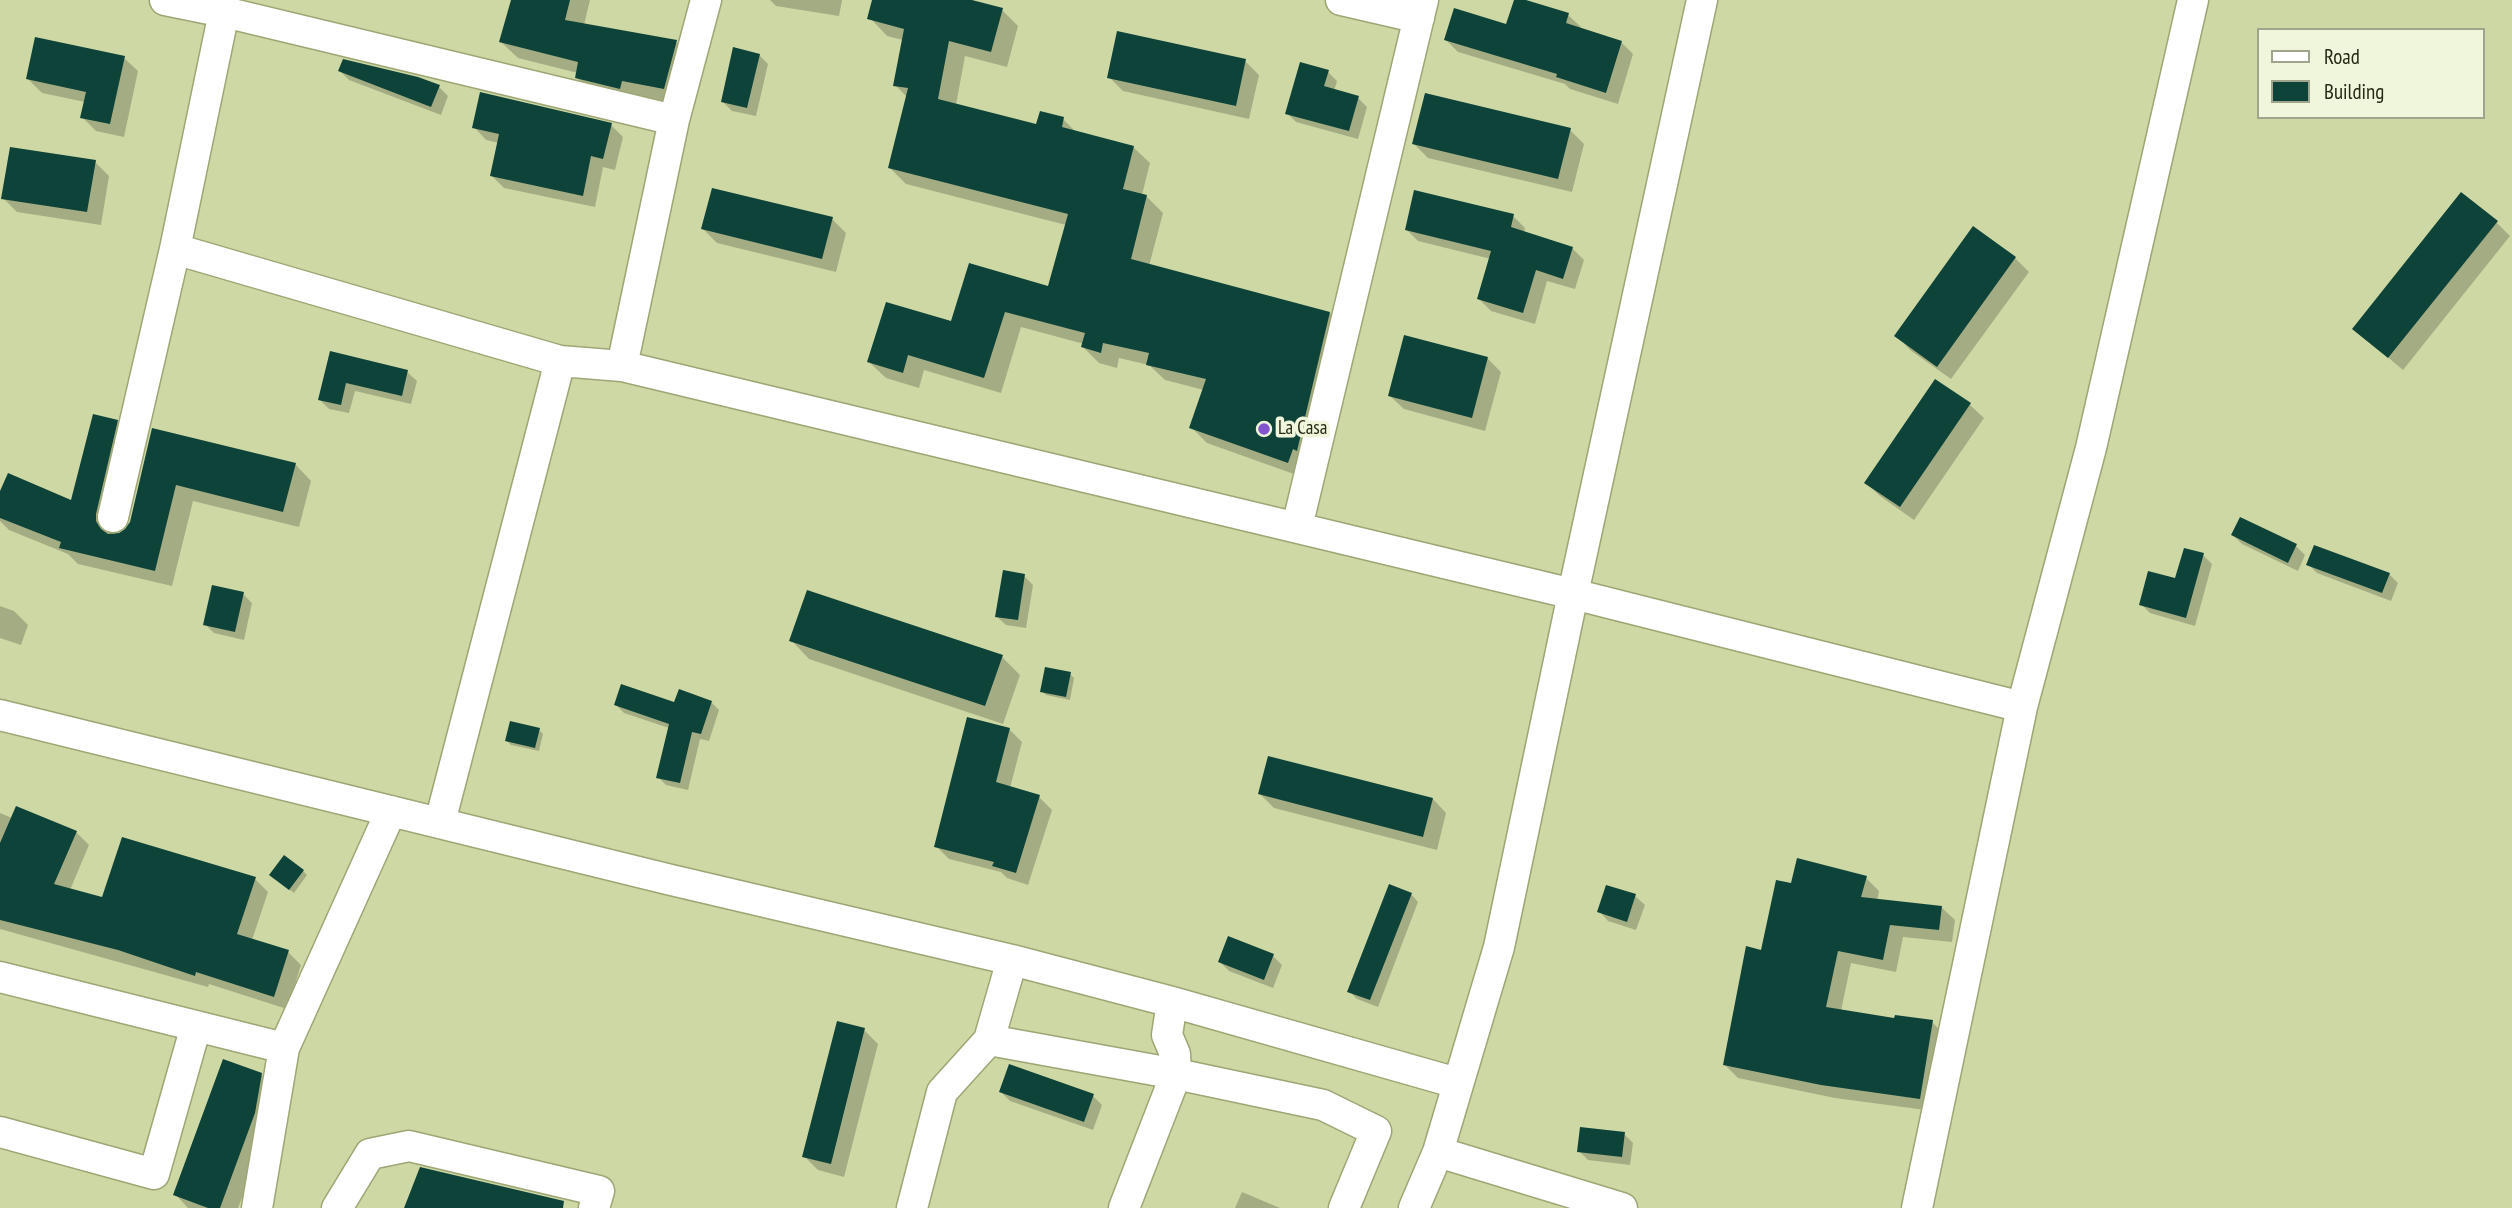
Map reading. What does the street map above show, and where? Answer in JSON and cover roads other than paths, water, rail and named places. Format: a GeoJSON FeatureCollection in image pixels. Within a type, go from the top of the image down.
{"type":"FeatureCollection","features":[{"type":"Feature","properties":{"kind":"street"},"geometry":{"type":"LineString","coordinates":[[165,0],[674,120]]}},
{"type":"Feature","properties":{"kind":"street"},"geometry":{"type":"LineString","coordinates":[[622,366],[674,120],[706,0]]}},
{"type":"Feature","properties":{"kind":"street"},"geometry":{"type":"LineString","coordinates":[[1297,527],[1421,9],[1341,0]]}},
{"type":"Feature","properties":{"kind":"street"},"geometry":{"type":"LineString","coordinates":[[1414,1208],[1438,1152],[1499,947],[1702,0]]}},
{"type":"Feature","properties":{"kind":"street"},"geometry":{"type":"LineString","coordinates":[[1917,1208],[2022,707],[2091,448],[2193,0]]}},
{"type":"Feature","properties":{"kind":"street"},"geometry":{"type":"LineString","coordinates":[[113,517],[175,249],[224,12]]}},
{"type":"Feature","properties":{"kind":"street"},"geometry":{"type":"LineString","coordinates":[[175,249],[560,361],[622,366],[1573,594],[2022,707]]}},
{"type":"Feature","properties":{"kind":"street"},"geometry":{"type":"LineString","coordinates":[[440,822],[560,361]]}},
{"type":"Feature","properties":{"kind":"street"},"geometry":{"type":"LineString","coordinates":[[0,715],[667,879],[1012,960],[1172,1002],[1457,1083]]}},
{"type":"Feature","properties":{"kind":"street"},"geometry":{"type":"LineString","coordinates":[[257,1208],[284,1048],[391,811]]}},
{"type":"Feature","properties":{"kind":"street"},"geometry":{"type":"LineString","coordinates":[[912,1208],[942,1092],[989,1040],[1012,960]]}},
{"type":"Feature","properties":{"kind":"street"},"geometry":{"type":"LineString","coordinates":[[0,977],[284,1048]]}},
{"type":"Feature","properties":{"kind":"street"},"geometry":{"type":"LineString","coordinates":[[1124,1208],[1176,1074],[1175,1055],[1167,1035],[1172,1002]]}},
{"type":"Feature","properties":{"kind":"street"},"geometry":{"type":"LineString","coordinates":[[0,1132],[154,1174],[196,1026]]}},
{"type":"Feature","properties":{"kind":"street"},"geometry":{"type":"LineString","coordinates":[[989,1040],[1176,1074],[1323,1105],[1376,1131],[1344,1208]]}},
{"type":"Feature","properties":{"kind":"street"},"geometry":{"type":"LineString","coordinates":[[337,1208],[370,1154],[410,1146],[599,1191],[594,1208]]}},
{"type":"Feature","properties":{"kind":"street"},"geometry":{"type":"LineString","coordinates":[[1438,1152],[1622,1208]]}},
{"type":"Feature","properties":{"kind":"place","name":"La Casa"},"geometry":{"type":"Point","coordinates":[1264,429]}}]}
